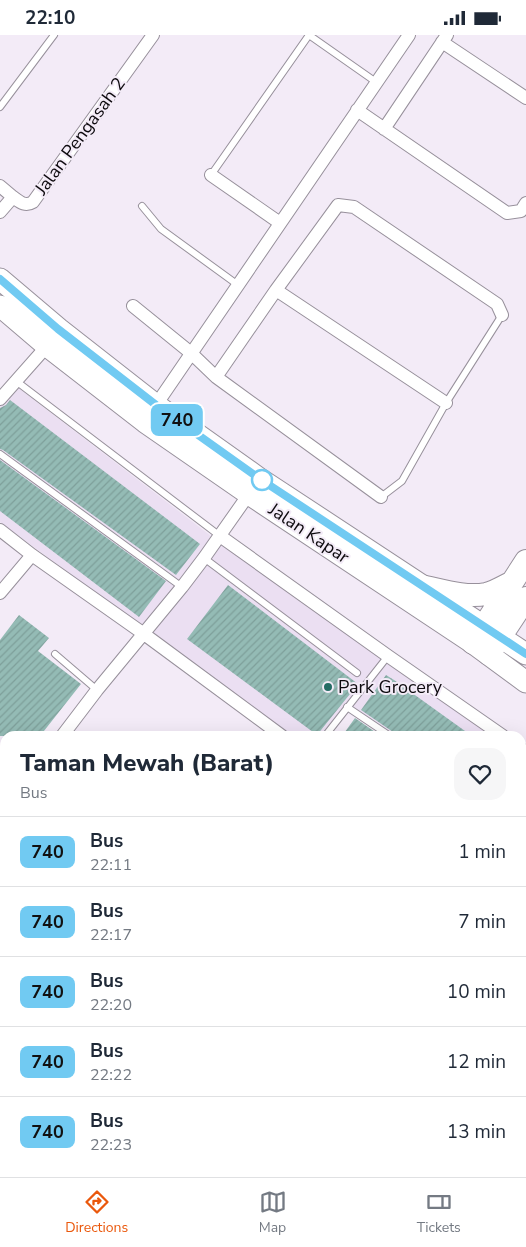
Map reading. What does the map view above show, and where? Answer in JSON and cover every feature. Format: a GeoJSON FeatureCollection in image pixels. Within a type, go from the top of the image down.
{"type":"FeatureCollection","features":[{"type":"Feature","properties":{"kind":"highway","name":"Jalan Kapar"},"geometry":{"type":"LineString","coordinates":[[0,279],[58,329],[156,405],[260,479],[421,585],[487,640],[526,682]]}},
{"type":"Feature","properties":{"kind":"highway","name":"Jalan Kapar"},"geometry":{"type":"LineString","coordinates":[[0,306],[47,346],[145,422],[249,494],[487,640],[526,654]]}},
{"type":"Feature","properties":{"kind":"highway"},"geometry":{"type":"LineString","coordinates":[[487,640],[519,590],[526,561]]}},
{"type":"Feature","properties":{"kind":"highway"},"geometry":{"type":"LineString","coordinates":[[421,585],[451,592],[472,594],[519,590]]}},
{"type":"Feature","properties":{"kind":"street","name":"Jalan Pengasah 2"},"geometry":{"type":"LineString","coordinates":[[0,212],[13,197],[24,205],[29,205],[33,201],[153,35]]}},
{"type":"Feature","properties":{"kind":"street"},"geometry":{"type":"LineString","coordinates":[[156,405],[409,35]]}},
{"type":"Feature","properties":{"kind":"street"},"geometry":{"type":"LineString","coordinates":[[384,129],[444,39],[526,98]]}},
{"type":"Feature","properties":{"kind":"street"},"geometry":{"type":"LineString","coordinates":[[357,110],[507,213],[521,211],[526,203]]}},
{"type":"Feature","properties":{"kind":"street"},"geometry":{"type":"LineString","coordinates":[[211,175],[280,223]]}},
{"type":"Feature","properties":{"kind":"street"},"geometry":{"type":"LineString","coordinates":[[0,186],[13,197]]}},
{"type":"Feature","properties":{"kind":"street"},"geometry":{"type":"LineString","coordinates":[[216,377],[338,205],[354,207],[497,304],[502,315]]}},
{"type":"Feature","properties":{"kind":"street"},"geometry":{"type":"LineString","coordinates":[[276,290],[446,403]]}},
{"type":"Feature","properties":{"kind":"street"},"geometry":{"type":"LineString","coordinates":[[133,306],[191,353],[216,377],[382,497]]}},
{"type":"Feature","properties":{"kind":"street"},"geometry":{"type":"LineString","coordinates":[[0,399],[47,346]]}},
{"type":"Feature","properties":{"kind":"street"},"geometry":{"type":"LineString","coordinates":[[66,731],[182,587],[249,494]]}},
{"type":"Feature","properties":{"kind":"street"},"geometry":{"type":"LineString","coordinates":[[0,530],[275,731]]}},
{"type":"Feature","properties":{"kind":"street"},"geometry":{"type":"LineString","coordinates":[[220,536],[388,657],[496,731]]}},
{"type":"Feature","properties":{"kind":"street"},"geometry":{"type":"LineString","coordinates":[[0,593],[32,555]]}},
{"type":"Feature","properties":{"kind":"lane"},"geometry":{"type":"LineString","coordinates":[[0,107],[54,35]]}},
{"type":"Feature","properties":{"kind":"lane"},"geometry":{"type":"LineString","coordinates":[[211,175],[309,35],[376,82]]}},
{"type":"Feature","properties":{"kind":"lane"},"geometry":{"type":"LineString","coordinates":[[142,206],[161,229],[238,285]]}},
{"type":"Feature","properties":{"kind":"lane"},"geometry":{"type":"LineString","coordinates":[[382,497],[402,481],[446,403],[502,315]]}},
{"type":"Feature","properties":{"kind":"lane"},"geometry":{"type":"LineString","coordinates":[[16,381],[220,536]]}},
{"type":"Feature","properties":{"kind":"lane"},"geometry":{"type":"LineString","coordinates":[[0,454],[182,587]]}},
{"type":"Feature","properties":{"kind":"lane"},"geometry":{"type":"LineString","coordinates":[[204,558],[357,673]]}},
{"type":"Feature","properties":{"kind":"lane"},"geometry":{"type":"LineString","coordinates":[[55,654],[97,690]]}},
{"type":"Feature","properties":{"kind":"lane"},"geometry":{"type":"LineString","coordinates":[[328,731],[388,657]]}},
{"type":"Feature","properties":{"kind":"lane"},"geometry":{"type":"LineString","coordinates":[[347,707],[383,731]]}},
{"type":"Feature","properties":{"kind":"shaded area"},"geometry":{"type":"Polygon","coordinates":[[[17,387],[224,546],[408,678],[486,731],[388,731],[346,703],[324,731],[283,731],[0,522],[0,406],[17,387]]]}},
{"type":"Feature","properties":{"kind":"building"},"geometry":{"type":"Polygon","coordinates":[[[10,400],[200,544],[176,575],[0,449],[0,408],[10,400]]]}},
{"type":"Feature","properties":{"kind":"building"},"geometry":{"type":"Polygon","coordinates":[[[0,460],[166,581],[139,617],[0,511],[0,460]]]}},
{"type":"Feature","properties":{"kind":"building"},"geometry":{"type":"Polygon","coordinates":[[[228,585],[358,684],[320,731],[312,731],[187,639],[228,585]]]}},
{"type":"Feature","properties":{"kind":"building"},"geometry":{"type":"Polygon","coordinates":[[[19,615],[49,638],[38,651],[81,684],[44,731],[0,731],[0,640],[19,615]]]}},
{"type":"Feature","properties":{"kind":"building"},"geometry":{"type":"Polygon","coordinates":[[[386,675],[465,731],[392,731],[361,710],[386,675]]]}},
{"type":"Feature","properties":{"kind":"building"},"geometry":{"type":"Polygon","coordinates":[[[355,718],[374,731],[346,731],[355,718]]]}},
{"type":"Feature","properties":{"kind":"bus line","name":"740"},"geometry":{"type":"LineString","coordinates":[[0,279],[58,329],[156,405],[260,479],[526,654]]}},
{"type":"Feature","properties":{"kind":"place","name":"Park Grocery"},"geometry":{"type":"Point","coordinates":[328,687]}}]}
